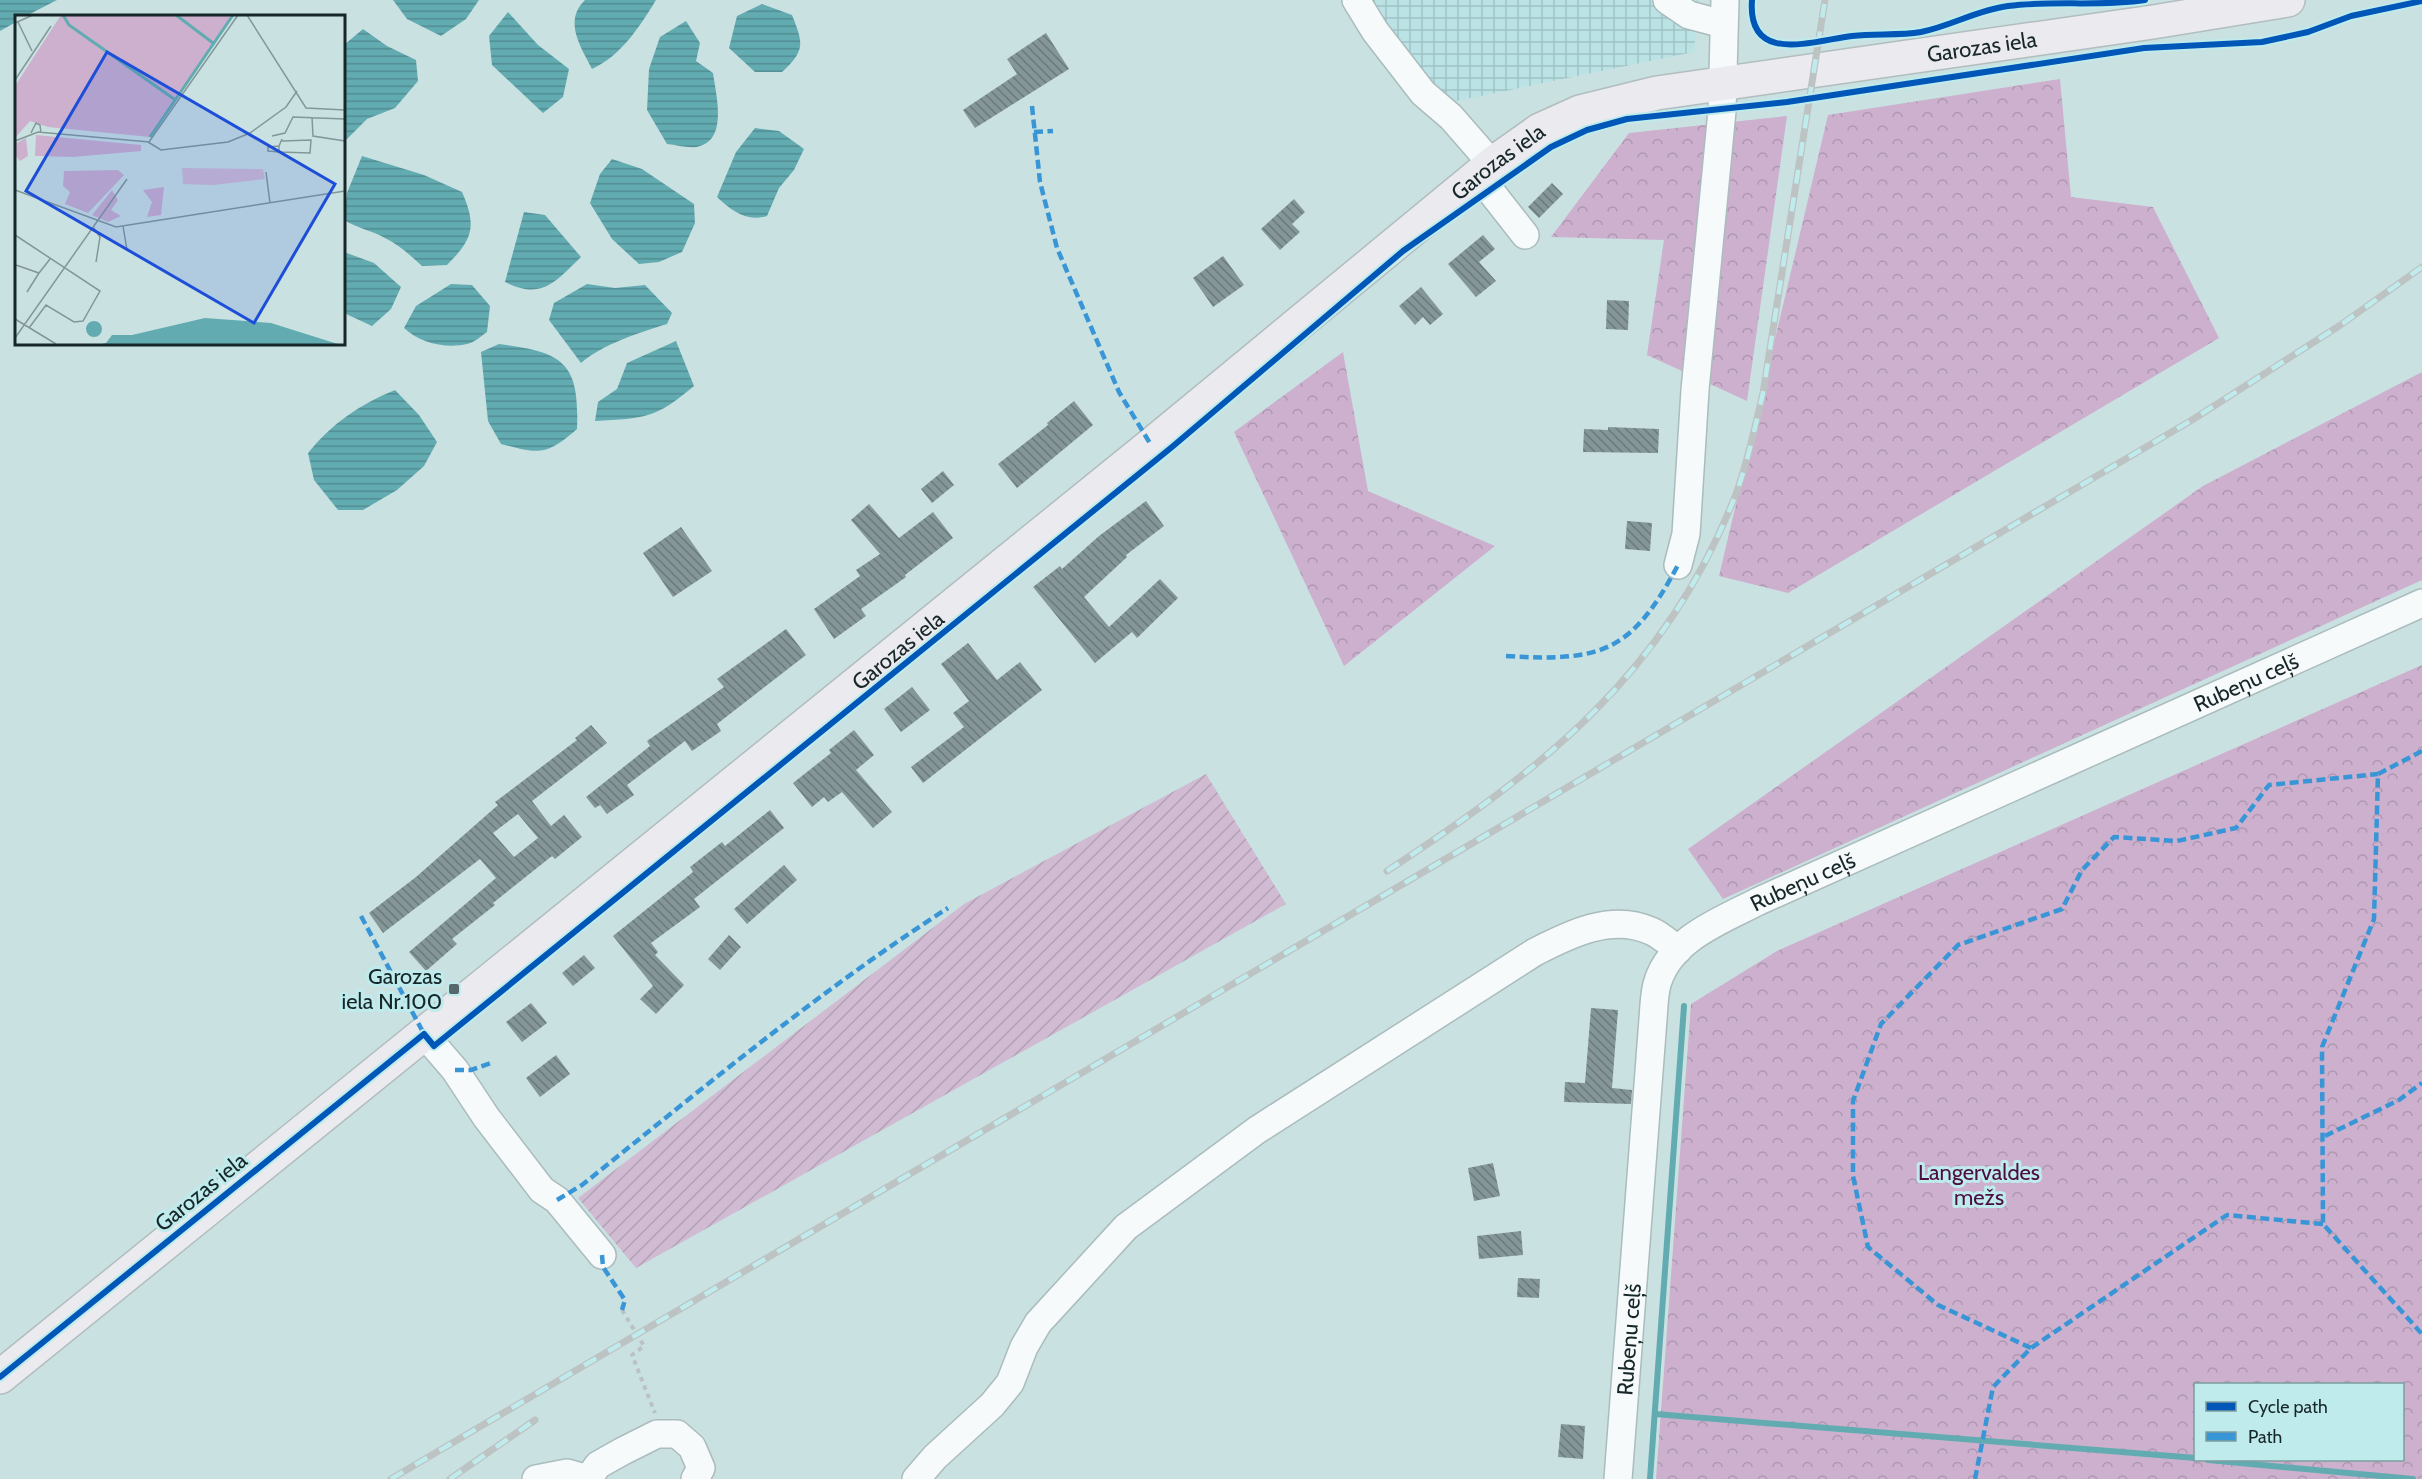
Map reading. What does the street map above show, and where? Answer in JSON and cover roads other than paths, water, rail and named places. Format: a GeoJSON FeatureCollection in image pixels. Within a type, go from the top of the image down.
{"type":"FeatureCollection","features":[{"type":"Feature","properties":{"kind":"main road","name":"Garozas iela"},"geometry":{"type":"LineString","coordinates":[[0,1377],[1142,452],[1485,169],[1540,130],[1580,112],[1657,93],[2153,22],[2288,0]]}},
{"type":"Feature","properties":{"kind":"street"},"geometry":{"type":"LineString","coordinates":[[1356,0],[1382,40],[1423,93],[1451,117],[1525,235]]}},
{"type":"Feature","properties":{"kind":"street"},"geometry":{"type":"LineString","coordinates":[[1667,0],[1689,15],[1724,12],[1724,83],[1695,390],[1686,534],[1678,565]]}},
{"type":"Feature","properties":{"kind":"street","name":"Rubeņu ceļš"},"geometry":{"type":"LineString","coordinates":[[1618,1479],[1653,1019],[1657,982],[1669,958],[1703,930],[1759,901],[2422,603]]}},
{"type":"Feature","properties":{"kind":"street"},"geometry":{"type":"LineString","coordinates":[[916,1479],[935,1457],[992,1405],[1010,1383],[1038,1323],[1126,1227],[1257,1130],[1535,952],[1569,934],[1606,925],[1631,925],[1652,931],[1678,950]]}},
{"type":"Feature","properties":{"kind":"street"},"geometry":{"type":"LineString","coordinates":[[424,1034],[455,1070],[486,1117],[542,1190],[557,1200],[602,1255]]}},
{"type":"Feature","properties":{"kind":"street"},"geometry":{"type":"LineString","coordinates":[[536,1479],[567,1473],[588,1479],[598,1465],[657,1434],[677,1434],[692,1447],[701,1467],[695,1479]]}},
{"type":"Feature","properties":{"kind":"water"},"geometry":{"type":"Polygon","coordinates":[[[0,0],[57,0],[28,15],[15,15],[15,23],[0,31],[0,0]]]}},
{"type":"Feature","properties":{"kind":"water"},"geometry":{"type":"Polygon","coordinates":[[[393,0],[479,0],[466,19],[441,36],[407,19],[393,0]]]}},
{"type":"Feature","properties":{"kind":"water"},"geometry":{"type":"Polygon","coordinates":[[[585,0],[656,0],[621,48],[592,69],[579,43],[575,25],[575,17],[585,0]]]}},
{"type":"Feature","properties":{"kind":"water"},"geometry":{"type":"Polygon","coordinates":[[[762,4],[792,15],[798,33],[799,52],[782,72],[755,72],[729,48],[737,16],[762,4]]]}},
{"type":"Feature","properties":{"kind":"water"},"geometry":{"type":"Polygon","coordinates":[[[508,12],[538,45],[569,69],[563,97],[543,113],[492,65],[489,36],[508,12]]]}},
{"type":"Feature","properties":{"kind":"water"},"geometry":{"type":"Polygon","coordinates":[[[686,21],[700,43],[696,61],[713,73],[718,105],[717,127],[713,136],[706,143],[696,147],[667,144],[647,110],[649,69],[660,37],[686,21]]]}},
{"type":"Feature","properties":{"kind":"water"},"geometry":{"type":"Polygon","coordinates":[[[363,29],[387,46],[416,60],[418,81],[395,108],[367,119],[347,139],[345,139],[345,44],[363,29]]]}},
{"type":"Feature","properties":{"kind":"water"},"geometry":{"type":"Polygon","coordinates":[[[755,128],[779,131],[804,149],[794,170],[779,188],[767,216],[752,218],[728,207],[717,197],[736,152],[755,128]]]}},
{"type":"Feature","properties":{"kind":"water"},"geometry":{"type":"Polygon","coordinates":[[[362,156],[424,175],[462,192],[470,214],[470,232],[456,256],[447,265],[422,266],[388,240],[345,220],[347,193],[362,156]]]}},
{"type":"Feature","properties":{"kind":"water"},"geometry":{"type":"Polygon","coordinates":[[[612,159],[642,169],[694,204],[695,223],[682,252],[659,262],[639,264],[612,239],[590,203],[600,174],[612,159]]]}},
{"type":"Feature","properties":{"kind":"water"},"geometry":{"type":"Polygon","coordinates":[[[524,212],[545,215],[581,257],[555,281],[538,289],[518,287],[505,282],[524,212]]]}},
{"type":"Feature","properties":{"kind":"water"},"geometry":{"type":"Polygon","coordinates":[[[345,252],[374,263],[401,287],[391,309],[372,326],[345,313],[345,252]]]}},
{"type":"Feature","properties":{"kind":"water"},"geometry":{"type":"Polygon","coordinates":[[[451,284],[472,285],[490,306],[487,332],[470,343],[451,346],[425,341],[404,328],[416,306],[451,284]]]}},
{"type":"Feature","properties":{"kind":"water"},"geometry":{"type":"Polygon","coordinates":[[[587,284],[615,288],[645,285],[672,313],[667,324],[610,345],[581,363],[549,320],[554,303],[587,284]]]}},
{"type":"Feature","properties":{"kind":"water"},"geometry":{"type":"Polygon","coordinates":[[[676,341],[694,386],[669,405],[649,415],[595,421],[598,402],[617,389],[627,363],[676,341]]]}},
{"type":"Feature","properties":{"kind":"water"},"geometry":{"type":"Polygon","coordinates":[[[499,344],[539,351],[553,357],[563,364],[571,375],[577,406],[577,429],[557,444],[534,451],[501,444],[488,421],[481,352],[499,344]]]}},
{"type":"Feature","properties":{"kind":"water"},"geometry":{"type":"Polygon","coordinates":[[[395,390],[419,415],[437,442],[424,466],[397,490],[363,510],[338,510],[314,480],[308,453],[326,433],[347,416],[395,390]]]}},
{"type":"Feature","properties":{"kind":"waterway"},"geometry":{"type":"LineString","coordinates":[[1650,1479],[1684,1006]]}},
{"type":"Feature","properties":{"kind":"waterway"},"geometry":{"type":"LineString","coordinates":[[1655,1414],[2194,1458]]}},
{"type":"Feature","properties":{"kind":"waterway"},"geometry":{"type":"LineString","coordinates":[[2219,1461],[2413,1479]]}},
{"type":"Feature","properties":{"kind":"railway"},"geometry":{"type":"LineString","coordinates":[[1387,871],[1498,794],[1548,754],[1594,712],[1636,666],[1674,615],[1707,558],[1736,494],[1763,393],[1825,0]]}},
{"type":"Feature","properties":{"kind":"railway"},"geometry":{"type":"LineString","coordinates":[[391,1479],[2192,420],[2339,326],[2422,267]]}},
{"type":"Feature","properties":{"kind":"railway"},"geometry":{"type":"LineString","coordinates":[[450,1479],[535,1420]]}},
{"type":"Feature","properties":{"kind":"place","name":"Garozas iela Nr.100"},"geometry":{"type":"Point","coordinates":[454,989]}},
{"type":"Feature","properties":{"kind":"park label","name":"Langervaldes mežs"},"geometry":{"type":"Point","coordinates":[1979,1184]}}]}
